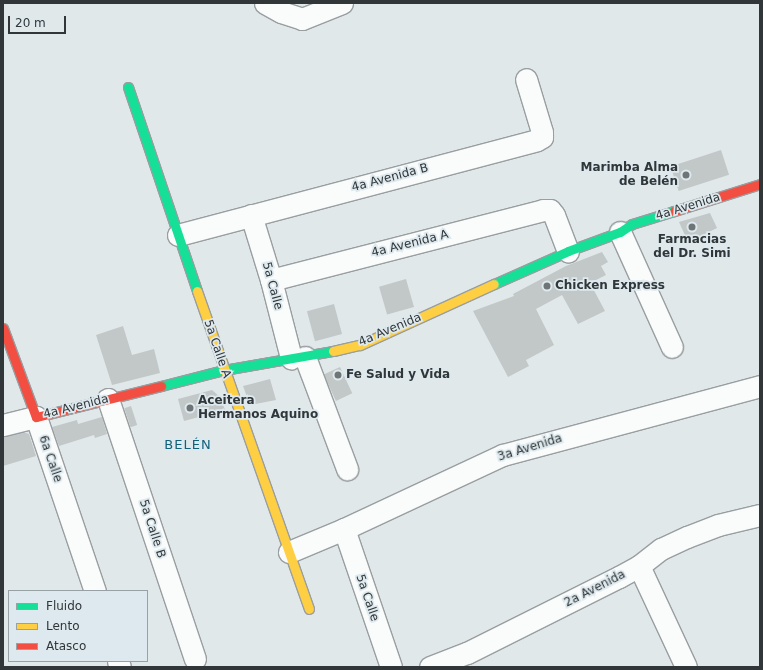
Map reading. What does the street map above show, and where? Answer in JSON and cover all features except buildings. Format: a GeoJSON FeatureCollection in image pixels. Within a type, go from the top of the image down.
{"type":"FeatureCollection","features":[{"type":"Feature","properties":{"kind":"street"},"geometry":{"type":"LineString","coordinates":[[265,3],[281,12],[302,19],[342,3]]}},
{"type":"Feature","properties":{"kind":"street","name":"4a Avenida B"},"geometry":{"type":"LineString","coordinates":[[178,235],[537,140],[542,137],[542,132],[526,79]]}},
{"type":"Feature","properties":{"kind":"street","name":"5a Calle A"},"geometry":{"type":"LineString","coordinates":[[128,87],[224,370],[309,609]]}},
{"type":"Feature","properties":{"kind":"street","name":"4a Avenida"},"geometry":{"type":"LineString","coordinates":[[3,424],[224,370],[360,345],[568,251],[620,232],[632,224],[760,184]]}},
{"type":"Feature","properties":{"kind":"street","name":"4a Avenida A"},"geometry":{"type":"LineString","coordinates":[[272,280],[543,210],[550,210],[554,215],[568,251]]}},
{"type":"Feature","properties":{"kind":"street","name":"5a Calle"},"geometry":{"type":"LineString","coordinates":[[251,215],[298,357],[347,469]]}},
{"type":"Feature","properties":{"kind":"street"},"geometry":{"type":"LineString","coordinates":[[620,232],[672,347]]}},
{"type":"Feature","properties":{"kind":"street","name":"6a Calle"},"geometry":{"type":"LineString","coordinates":[[3,328],[36,417],[95,590]]}},
{"type":"Feature","properties":{"kind":"street","name":"3a Avenida"},"geometry":{"type":"LineString","coordinates":[[289,552],[344,529],[503,455],[760,386]]}},
{"type":"Feature","properties":{"kind":"street","name":"5a Calle B"},"geometry":{"type":"LineString","coordinates":[[108,399],[195,659]]}},
{"type":"Feature","properties":{"kind":"street","name":"2a Avenida"},"geometry":{"type":"LineString","coordinates":[[430,667],[470,660],[639,566],[661,549],[687,537],[718,525],[760,515]]}},
{"type":"Feature","properties":{"kind":"street","name":"5a Calle"},"geometry":{"type":"LineString","coordinates":[[344,529],[391,667]]}},
{"type":"Feature","properties":{"kind":"street"},"geometry":{"type":"LineString","coordinates":[[639,566],[686,667]]}},
{"type":"Feature","properties":{"kind":"traffic: fast"},"geometry":{"type":"LineString","coordinates":[[128,87],[197,291]]}},
{"type":"Feature","properties":{"kind":"traffic: fast"},"geometry":{"type":"LineString","coordinates":[[494,284],[568,251],[620,232],[632,224],[674,211]]}},
{"type":"Feature","properties":{"kind":"traffic: fast"},"geometry":{"type":"LineString","coordinates":[[161,386],[224,370],[333,351]]}},
{"type":"Feature","properties":{"kind":"traffic: slow"},"geometry":{"type":"LineString","coordinates":[[333,351],[360,345],[494,284]]}},
{"type":"Feature","properties":{"kind":"traffic: slow"},"geometry":{"type":"LineString","coordinates":[[197,291],[309,609]]}},
{"type":"Feature","properties":{"kind":"traffic: jam"},"geometry":{"type":"LineString","coordinates":[[674,211],[760,184]]}},
{"type":"Feature","properties":{"kind":"traffic: jam"},"geometry":{"type":"LineString","coordinates":[[3,328],[36,417],[161,386]]}},
{"type":"Feature","properties":{"kind":"place","name":"Marimba Alma de Belén"},"geometry":{"type":"Point","coordinates":[686,175]}},
{"type":"Feature","properties":{"kind":"place","name":"Farmacias del Dr. Simi"},"geometry":{"type":"Point","coordinates":[692,227]}},
{"type":"Feature","properties":{"kind":"place","name":"Chicken Express"},"geometry":{"type":"Point","coordinates":[547,286]}},
{"type":"Feature","properties":{"kind":"place","name":"Fe Salud y Vida"},"geometry":{"type":"Point","coordinates":[338,375]}},
{"type":"Feature","properties":{"kind":"place","name":"Aceitera Hermanos Aquino"},"geometry":{"type":"Point","coordinates":[190,408]}},
{"type":"Feature","properties":{"kind":"district","name":"BELÉN"},"geometry":{"type":"Point","coordinates":[188,445]}}]}
